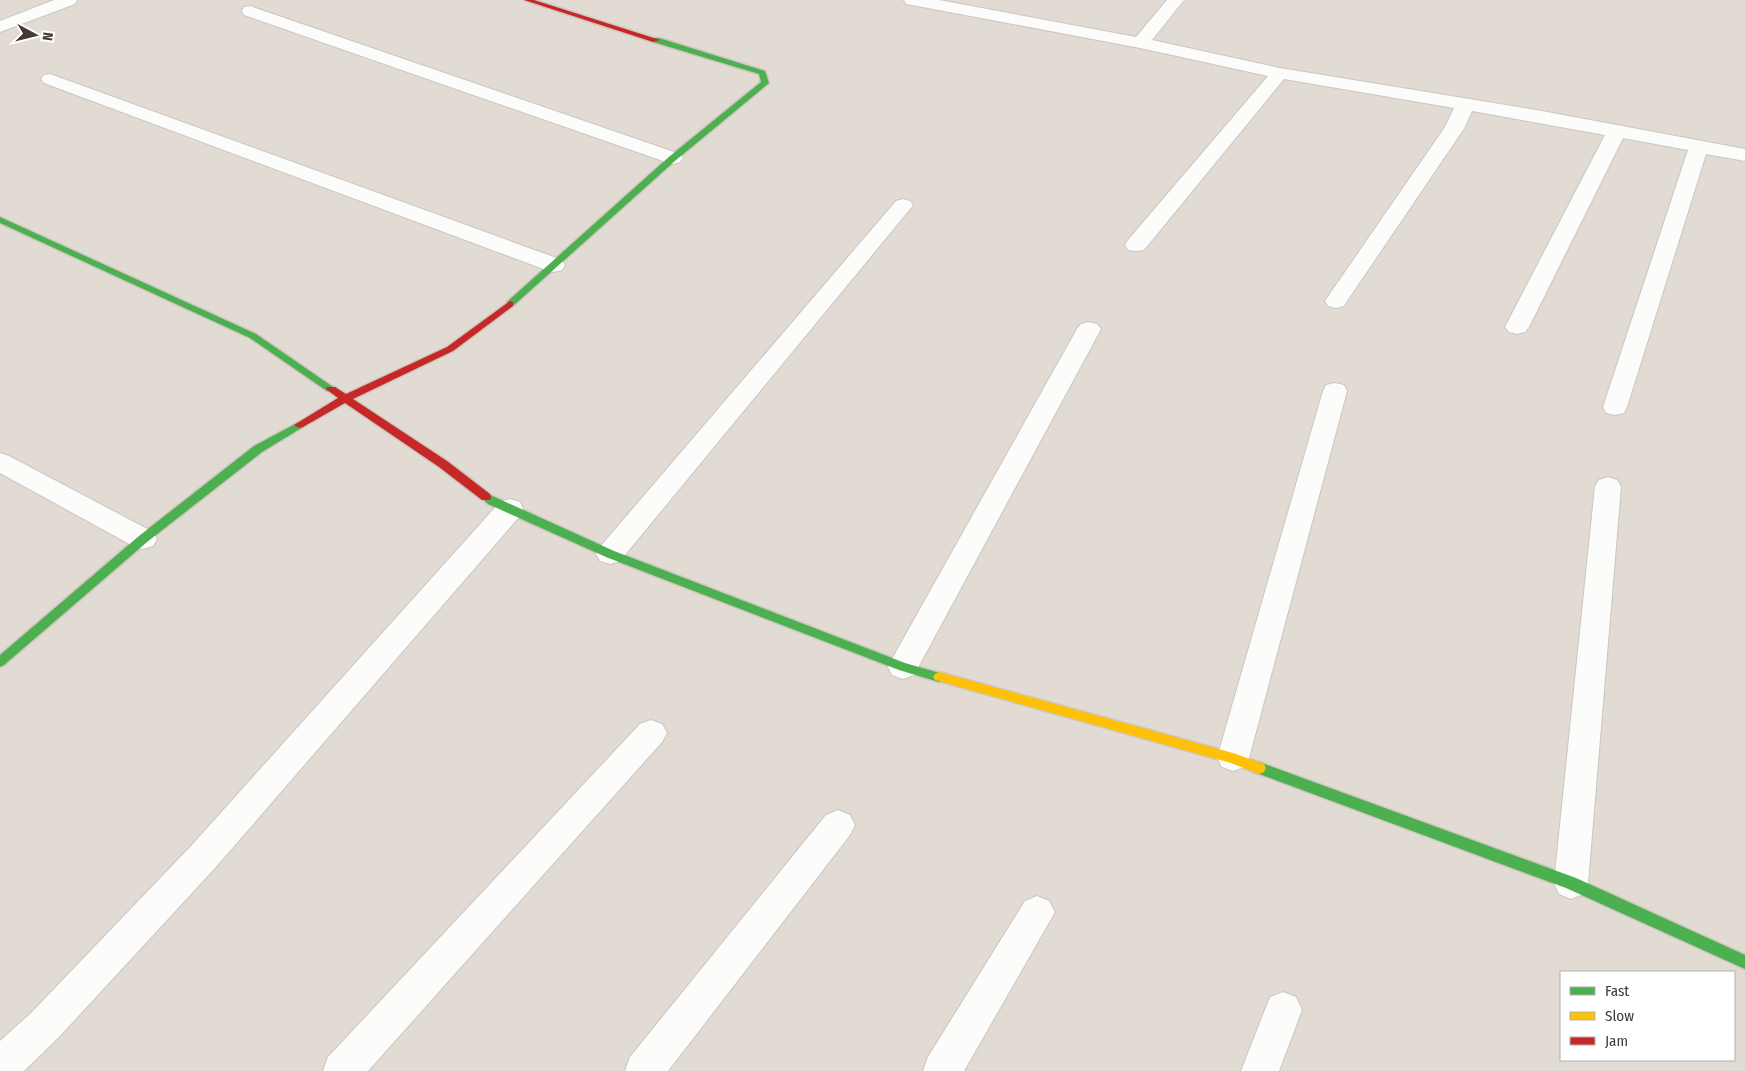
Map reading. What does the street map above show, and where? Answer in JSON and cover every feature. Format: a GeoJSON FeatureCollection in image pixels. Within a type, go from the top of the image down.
{"type":"FeatureCollection","features":[{"type":"Feature","properties":{"kind":"street"},"geometry":{"type":"LineString","coordinates":[[0,27],[68,0]]}},
{"type":"Feature","properties":{"kind":"street"},"geometry":{"type":"LineString","coordinates":[[0,662],[143,539],[258,449],[344,399],[450,349],[501,312],[673,158],[765,84],[762,73],[527,0]]}},
{"type":"Feature","properties":{"kind":"street"},"geometry":{"type":"LineString","coordinates":[[912,0],[1140,43],[1280,73],[1745,155]]}},
{"type":"Feature","properties":{"kind":"street"},"geometry":{"type":"LineString","coordinates":[[1140,43],[1176,0]]}},
{"type":"Feature","properties":{"kind":"street"},"geometry":{"type":"LineString","coordinates":[[250,11],[673,158]]}},
{"type":"Feature","properties":{"kind":"street"},"geometry":{"type":"LineString","coordinates":[[1136,245],[1280,73]]}},
{"type":"Feature","properties":{"kind":"street"},"geometry":{"type":"LineString","coordinates":[[50,79],[554,265]]}},
{"type":"Feature","properties":{"kind":"street"},"geometry":{"type":"LineString","coordinates":[[1336,301],[1455,127],[1465,105]]}},
{"type":"Feature","properties":{"kind":"street"},"geometry":{"type":"LineString","coordinates":[[1517,327],[1617,131]]}},
{"type":"Feature","properties":{"kind":"street"},"geometry":{"type":"LineString","coordinates":[[1615,407],[1699,146]]}},
{"type":"Feature","properties":{"kind":"street"},"geometry":{"type":"LineString","coordinates":[[610,554],[903,205]]}},
{"type":"Feature","properties":{"kind":"street"},"geometry":{"type":"LineString","coordinates":[[0,220],[253,336],[443,464],[492,501],[610,554],[903,667],[1233,758],[1571,883],[1745,962]]}},
{"type":"Feature","properties":{"kind":"street"},"geometry":{"type":"LineString","coordinates":[[903,667],[1089,329]]}},
{"type":"Feature","properties":{"kind":"street"},"geometry":{"type":"LineString","coordinates":[[1233,758],[1335,391]]}},
{"type":"Feature","properties":{"kind":"street"},"geometry":{"type":"LineString","coordinates":[[0,462],[143,539]]}},
{"type":"Feature","properties":{"kind":"street"},"geometry":{"type":"LineString","coordinates":[[1571,883],[1608,486]]}},
{"type":"Feature","properties":{"kind":"street"},"geometry":{"type":"LineString","coordinates":[[0,1067],[45,1025],[203,856],[510,509]]}},
{"type":"Feature","properties":{"kind":"street"},"geometry":{"type":"LineString","coordinates":[[342,1071],[651,733]]}},
{"type":"Feature","properties":{"kind":"street"},"geometry":{"type":"LineString","coordinates":[[644,1071],[838,825]]}},
{"type":"Feature","properties":{"kind":"street"},"geometry":{"type":"LineString","coordinates":[[942,1071],[1037,912]]}},
{"type":"Feature","properties":{"kind":"street"},"geometry":{"type":"LineString","coordinates":[[1260,1071],[1283,1010]]}},
{"type":"Feature","properties":{"kind":"shaded area"},"geometry":{"type":"Polygon","coordinates":[[[0,0],[1745,0],[1745,1071],[0,1071],[0,0]]]}},
{"type":"Feature","properties":{"kind":"traffic: fast"},"geometry":{"type":"LineString","coordinates":[[510,304],[673,158],[765,83],[762,73],[656,40]]}},
{"type":"Feature","properties":{"kind":"traffic: fast"},"geometry":{"type":"LineString","coordinates":[[0,220],[253,336],[331,389]]}},
{"type":"Feature","properties":{"kind":"traffic: fast"},"geometry":{"type":"LineString","coordinates":[[0,662],[143,539],[258,449],[299,425]]}},
{"type":"Feature","properties":{"kind":"traffic: fast"},"geometry":{"type":"LineString","coordinates":[[486,497],[610,554],[903,667],[939,677]]}},
{"type":"Feature","properties":{"kind":"traffic: fast"},"geometry":{"type":"LineString","coordinates":[[1259,768],[1571,883],[1745,962]]}},
{"type":"Feature","properties":{"kind":"traffic: slow"},"geometry":{"type":"LineString","coordinates":[[939,677],[1233,758],[1259,768]]}},
{"type":"Feature","properties":{"kind":"traffic: jam"},"geometry":{"type":"LineString","coordinates":[[527,0],[656,40]]}},
{"type":"Feature","properties":{"kind":"traffic: jam"},"geometry":{"type":"LineString","coordinates":[[299,425],[344,399],[450,349],[510,304]]}},
{"type":"Feature","properties":{"kind":"traffic: jam"},"geometry":{"type":"LineString","coordinates":[[331,389],[443,464],[486,497]]}}]}
